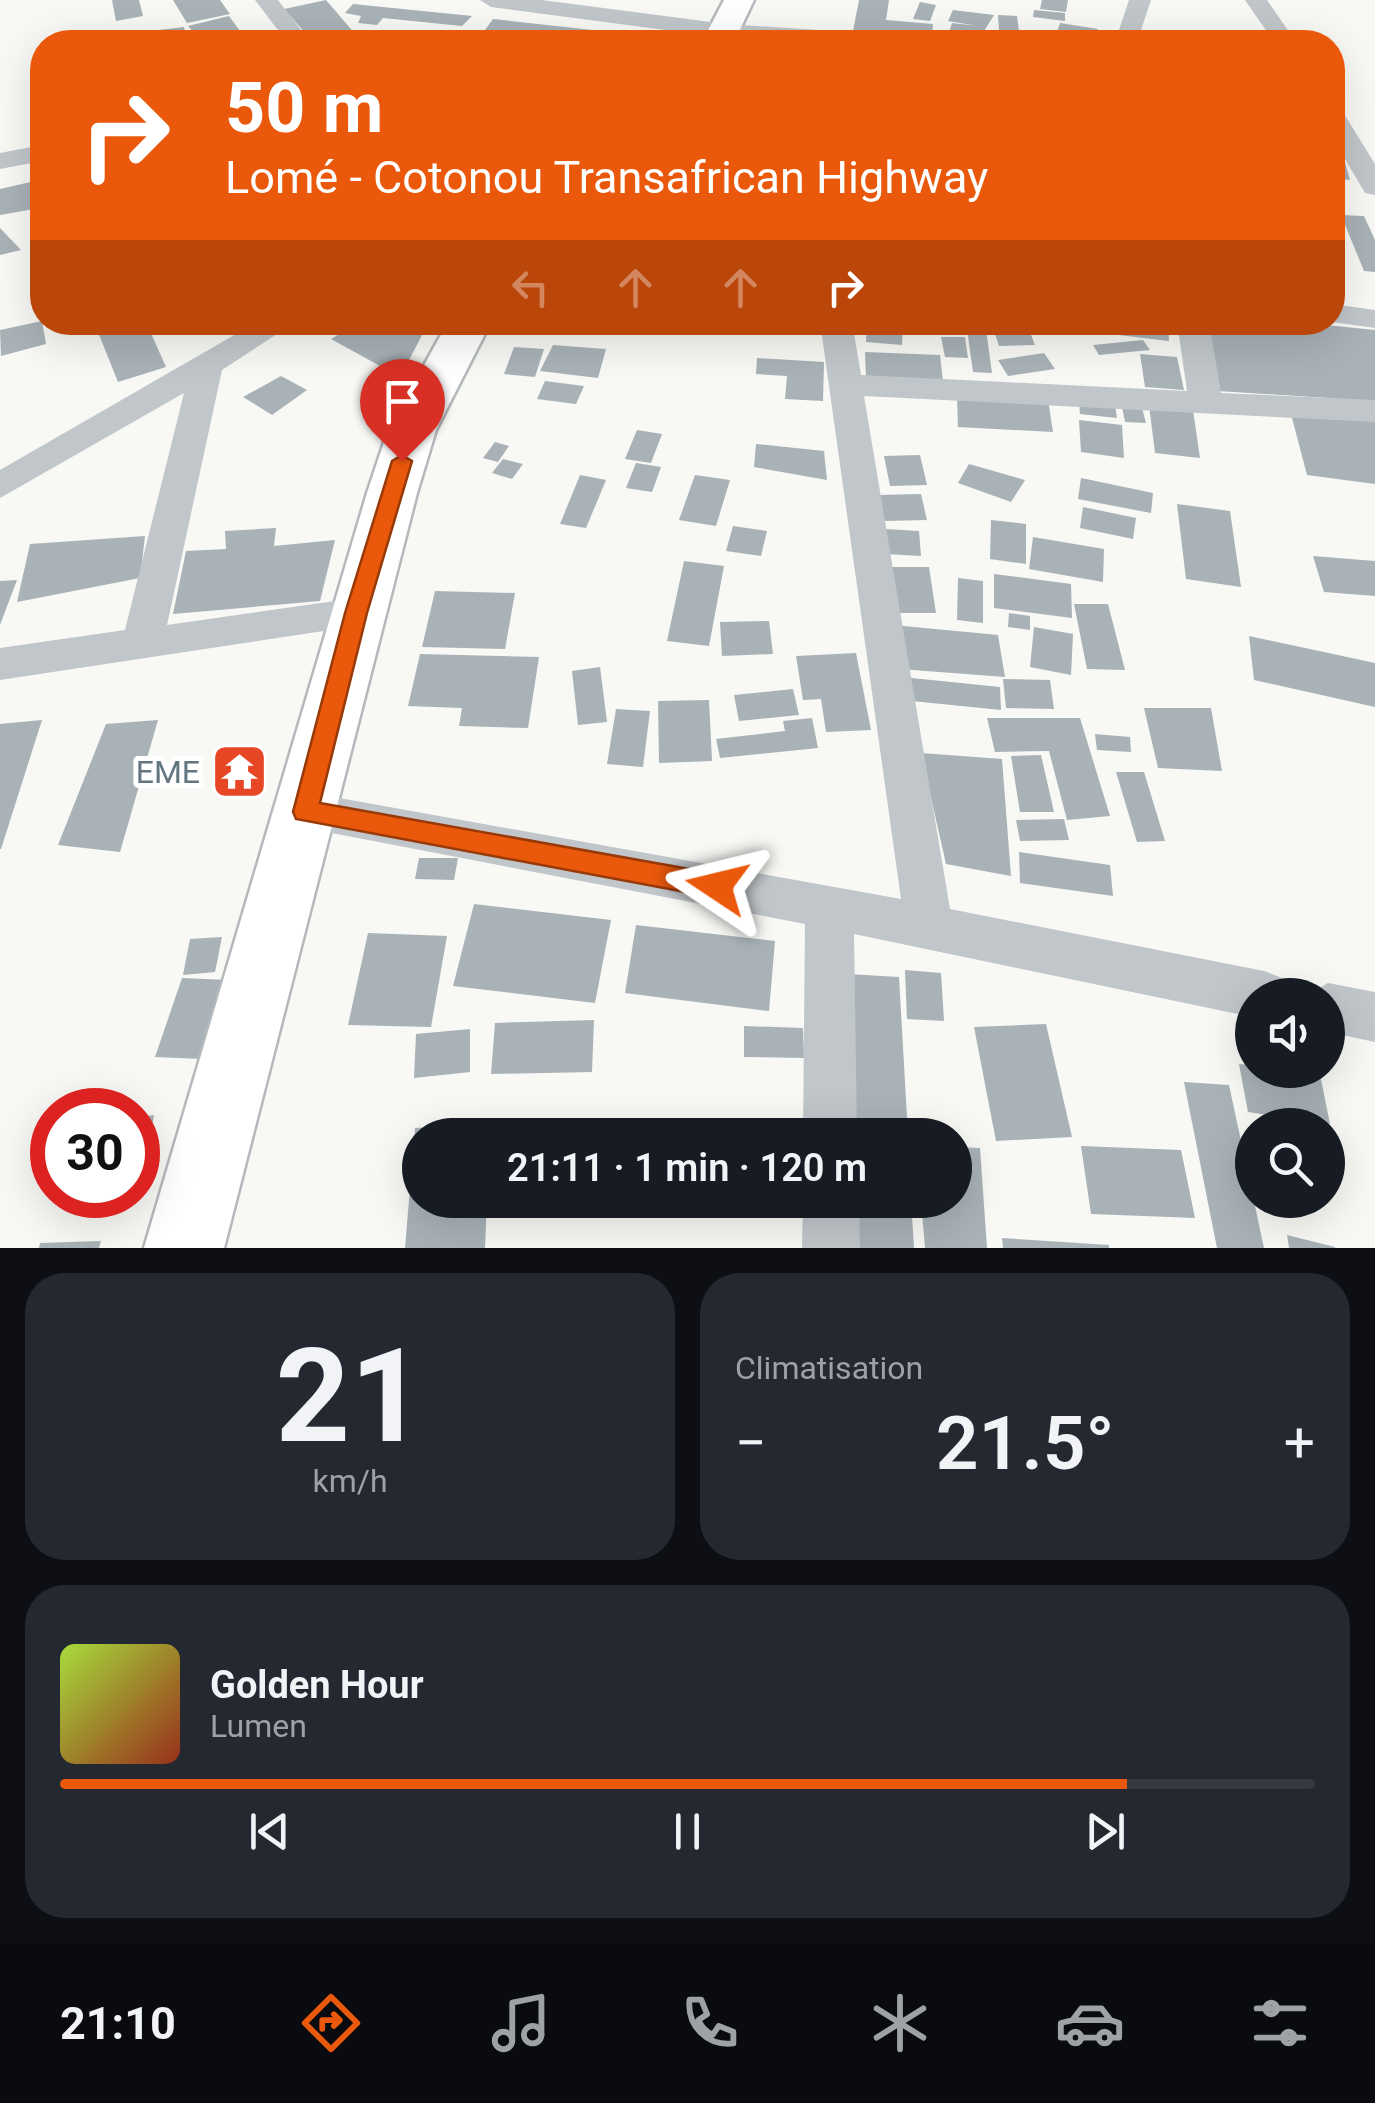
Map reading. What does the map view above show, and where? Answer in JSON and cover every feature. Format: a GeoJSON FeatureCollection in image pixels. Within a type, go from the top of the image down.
{"type":"FeatureCollection","features":[{"type":"Feature","properties":{"kind":"highway"},"geometry":{"type":"LineString","coordinates":[[725,30],[739,0]]}},
{"type":"Feature","properties":{"kind":"highway"},"geometry":{"type":"LineString","coordinates":[[184,1248],[306,812],[356,613],[412,430],[463,335]]}},
{"type":"Feature","properties":{"kind":"street"},"geometry":{"type":"LineString","coordinates":[[266,0],[290,30]]}},
{"type":"Feature","properties":{"kind":"street"},"geometry":{"type":"LineString","coordinates":[[491,0],[678,30]]}},
{"type":"Feature","properties":{"kind":"street"},"geometry":{"type":"LineString","coordinates":[[1130,30],[1140,0]]}},
{"type":"Feature","properties":{"kind":"street"},"geometry":{"type":"LineString","coordinates":[[1256,0],[1277,30]]}},
{"type":"Feature","properties":{"kind":"street"},"geometry":{"type":"LineString","coordinates":[[1345,136],[1375,186]]}},
{"type":"Feature","properties":{"kind":"street"},"geometry":{"type":"LineString","coordinates":[[0,161],[30,155]]}},
{"type":"Feature","properties":{"kind":"street"},"geometry":{"type":"LineString","coordinates":[[1345,315],[1375,319]]}},
{"type":"Feature","properties":{"kind":"street"},"geometry":{"type":"LineString","coordinates":[[0,486],[258,335]]}},
{"type":"Feature","properties":{"kind":"street"},"geometry":{"type":"LineString","coordinates":[[838,335],[928,927]]}},
{"type":"Feature","properties":{"kind":"street"},"geometry":{"type":"LineString","coordinates":[[1196,335],[1206,403]]}},
{"type":"Feature","properties":{"kind":"street"},"geometry":{"type":"LineString","coordinates":[[142,646],[207,365]]}},
{"type":"Feature","properties":{"kind":"street"},"geometry":{"type":"LineString","coordinates":[[846,385],[1375,411]]}},
{"type":"Feature","properties":{"kind":"street"},"geometry":{"type":"LineString","coordinates":[[0,664],[356,613]]}},
{"type":"Feature","properties":{"kind":"street"},"geometry":{"type":"LineString","coordinates":[[306,812],[829,907],[1235,989]]}},
{"type":"Feature","properties":{"kind":"street"},"geometry":{"type":"LineString","coordinates":[[829,907],[830,1118]]}},
{"type":"Feature","properties":{"kind":"street"},"geometry":{"type":"LineString","coordinates":[[1345,1012],[1375,1018]]}},
{"type":"Feature","properties":{"kind":"street"},"geometry":{"type":"LineString","coordinates":[[831,1218],[831,1248]]}},
{"type":"Feature","properties":{"kind":"building"},"geometry":{"type":"Polygon","coordinates":[[[112,0],[139,0],[143,16],[116,21],[112,0]]]}},
{"type":"Feature","properties":{"kind":"building"},"geometry":{"type":"Polygon","coordinates":[[[173,0],[220,0],[230,14],[187,23],[173,0]]]}},
{"type":"Feature","properties":{"kind":"building"},"geometry":{"type":"Polygon","coordinates":[[[326,0],[352,30],[302,30],[284,9],[326,0]]]}},
{"type":"Feature","properties":{"kind":"building"},"geometry":{"type":"Polygon","coordinates":[[[859,0],[889,0],[886,20],[933,24],[932,30],[853,30],[859,0]]]}},
{"type":"Feature","properties":{"kind":"building"},"geometry":{"type":"Polygon","coordinates":[[[1042,0],[1068,0],[1066,12],[1040,9],[1042,0]]]}},
{"type":"Feature","properties":{"kind":"building"},"geometry":{"type":"Polygon","coordinates":[[[920,2],[936,5],[930,21],[913,19],[920,2]]]}},
{"type":"Feature","properties":{"kind":"building"},"geometry":{"type":"Polygon","coordinates":[[[353,4],[472,16],[462,26],[383,18],[377,25],[358,23],[361,16],[345,13],[353,4]]]}},
{"type":"Feature","properties":{"kind":"building"},"geometry":{"type":"Polygon","coordinates":[[[953,10],[994,15],[985,30],[950,30],[952,23],[978,26],[948,21],[953,10]]]}},
{"type":"Feature","properties":{"kind":"building"},"geometry":{"type":"Polygon","coordinates":[[[1034,10],[1065,13],[1065,21],[1033,17],[1034,10]]]}},
{"type":"Feature","properties":{"kind":"building"},"geometry":{"type":"Polygon","coordinates":[[[998,15],[1017,16],[1019,30],[999,30],[998,15]]]}},
{"type":"Feature","properties":{"kind":"building"},"geometry":{"type":"Polygon","coordinates":[[[229,16],[239,30],[192,30],[188,26],[229,16]]]}},
{"type":"Feature","properties":{"kind":"building"},"geometry":{"type":"Polygon","coordinates":[[[493,19],[593,30],[485,30],[493,19]]]}},
{"type":"Feature","properties":{"kind":"building"},"geometry":{"type":"Polygon","coordinates":[[[1060,23],[1098,29],[1098,30],[1058,30],[1060,23]]]}},
{"type":"Feature","properties":{"kind":"building"},"geometry":{"type":"Polygon","coordinates":[[[30,182],[30,210],[0,215],[0,189],[30,182]]]}},
{"type":"Feature","properties":{"kind":"building"},"geometry":{"type":"Polygon","coordinates":[[[1345,215],[1364,216],[1375,240],[1375,272],[1364,271],[1345,225],[1345,215]]]}},
{"type":"Feature","properties":{"kind":"building"},"geometry":{"type":"Polygon","coordinates":[[[0,228],[21,250],[0,255],[0,228]]]}},
{"type":"Feature","properties":{"kind":"building"},"geometry":{"type":"Polygon","coordinates":[[[30,324],[30,335],[44,335],[46,344],[1,356],[0,330],[30,324]]]}},
{"type":"Feature","properties":{"kind":"building"},"geometry":{"type":"Polygon","coordinates":[[[1345,327],[1375,330],[1375,401],[1218,391],[1211,335],[1345,335],[1345,327]]]}},
{"type":"Feature","properties":{"kind":"building"},"geometry":{"type":"Polygon","coordinates":[[[99,335],[152,335],[166,367],[118,382],[99,335]]]}},
{"type":"Feature","properties":{"kind":"building"},"geometry":{"type":"Polygon","coordinates":[[[338,335],[422,335],[400,377],[331,339],[338,335]]]}},
{"type":"Feature","properties":{"kind":"building"},"geometry":{"type":"Polygon","coordinates":[[[866,335],[902,335],[902,345],[866,342],[866,335]]]}},
{"type":"Feature","properties":{"kind":"building"},"geometry":{"type":"Polygon","coordinates":[[[968,335],[987,335],[992,373],[973,372],[968,335]]]}},
{"type":"Feature","properties":{"kind":"building"},"geometry":{"type":"Polygon","coordinates":[[[995,335],[1031,335],[1035,345],[999,346],[995,335]]]}},
{"type":"Feature","properties":{"kind":"building"},"geometry":{"type":"Polygon","coordinates":[[[1118,335],[1169,335],[1169,341],[1118,335]]]}},
{"type":"Feature","properties":{"kind":"building"},"geometry":{"type":"Polygon","coordinates":[[[941,337],[965,337],[968,358],[945,357],[941,337]]]}},
{"type":"Feature","properties":{"kind":"building"},"geometry":{"type":"Polygon","coordinates":[[[1143,340],[1150,350],[1099,355],[1093,345],[1143,340]]]}},
{"type":"Feature","properties":{"kind":"building"},"geometry":{"type":"Polygon","coordinates":[[[553,345],[606,349],[598,378],[540,371],[553,345]]]}},
{"type":"Feature","properties":{"kind":"building"},"geometry":{"type":"Polygon","coordinates":[[[514,347],[544,349],[535,377],[504,374],[514,347]]]}},
{"type":"Feature","properties":{"kind":"building"},"geometry":{"type":"Polygon","coordinates":[[[865,352],[940,355],[943,381],[866,378],[865,352]]]}},
{"type":"Feature","properties":{"kind":"building"},"geometry":{"type":"Polygon","coordinates":[[[1044,353],[1055,369],[1008,376],[998,360],[1044,353]]]}},
{"type":"Feature","properties":{"kind":"building"},"geometry":{"type":"Polygon","coordinates":[[[1140,354],[1177,357],[1184,390],[1145,387],[1140,354]]]}},
{"type":"Feature","properties":{"kind":"building"},"geometry":{"type":"Polygon","coordinates":[[[757,358],[824,362],[823,401],[785,399],[787,376],[756,374],[757,358]]]}},
{"type":"Feature","properties":{"kind":"building"},"geometry":{"type":"Polygon","coordinates":[[[281,376],[307,390],[272,415],[243,397],[281,376]]]}},
{"type":"Feature","properties":{"kind":"building"},"geometry":{"type":"Polygon","coordinates":[[[545,381],[584,386],[576,404],[537,399],[545,381]]]}},
{"type":"Feature","properties":{"kind":"building"},"geometry":{"type":"Polygon","coordinates":[[[957,398],[1048,400],[1053,432],[958,427],[957,398]]]}},
{"type":"Feature","properties":{"kind":"building"},"geometry":{"type":"Polygon","coordinates":[[[1079,401],[1115,405],[1117,418],[1080,414],[1079,401]]]}},
{"type":"Feature","properties":{"kind":"building"},"geometry":{"type":"Polygon","coordinates":[[[1121,402],[1141,404],[1146,423],[1125,422],[1121,402]]]}},
{"type":"Feature","properties":{"kind":"building"},"geometry":{"type":"Polygon","coordinates":[[[1149,405],[1193,410],[1200,458],[1155,453],[1149,405]]]}},
{"type":"Feature","properties":{"kind":"building"},"geometry":{"type":"Polygon","coordinates":[[[1291,414],[1375,418],[1375,484],[1307,475],[1291,414]]]}},
{"type":"Feature","properties":{"kind":"building"},"geometry":{"type":"Polygon","coordinates":[[[1079,420],[1122,425],[1124,458],[1081,452],[1079,420]]]}},
{"type":"Feature","properties":{"kind":"building"},"geometry":{"type":"Polygon","coordinates":[[[637,430],[662,434],[651,463],[625,459],[637,430]]]}},
{"type":"Feature","properties":{"kind":"building"},"geometry":{"type":"Polygon","coordinates":[[[495,442],[509,446],[498,462],[483,458],[495,442]]]}},
{"type":"Feature","properties":{"kind":"building"},"geometry":{"type":"Polygon","coordinates":[[[756,444],[824,451],[827,480],[754,467],[756,444]]]}},
{"type":"Feature","properties":{"kind":"building"},"geometry":{"type":"Polygon","coordinates":[[[920,455],[927,485],[890,486],[884,456],[920,455]]]}},
{"type":"Feature","properties":{"kind":"building"},"geometry":{"type":"Polygon","coordinates":[[[503,459],[523,464],[512,479],[492,473],[503,459]]]}},
{"type":"Feature","properties":{"kind":"building"},"geometry":{"type":"Polygon","coordinates":[[[636,463],[661,467],[652,492],[626,488],[636,463]]]}},
{"type":"Feature","properties":{"kind":"building"},"geometry":{"type":"Polygon","coordinates":[[[969,464],[1025,480],[1011,502],[958,483],[969,464]]]}},
{"type":"Feature","properties":{"kind":"building"},"geometry":{"type":"Polygon","coordinates":[[[580,475],[606,480],[586,528],[560,524],[580,475]]]}},
{"type":"Feature","properties":{"kind":"building"},"geometry":{"type":"Polygon","coordinates":[[[695,475],[730,480],[716,526],[679,520],[695,475]]]}},
{"type":"Feature","properties":{"kind":"building"},"geometry":{"type":"Polygon","coordinates":[[[1081,478],[1153,493],[1151,513],[1078,499],[1081,478]]]}},
{"type":"Feature","properties":{"kind":"building"},"geometry":{"type":"Polygon","coordinates":[[[921,494],[927,520],[884,521],[879,495],[921,494]]]}},
{"type":"Feature","properties":{"kind":"building"},"geometry":{"type":"Polygon","coordinates":[[[1177,504],[1230,511],[1241,587],[1186,579],[1177,504]]]}},
{"type":"Feature","properties":{"kind":"building"},"geometry":{"type":"Polygon","coordinates":[[[1083,507],[1136,518],[1133,539],[1080,528],[1083,507]]]}},
{"type":"Feature","properties":{"kind":"building"},"geometry":{"type":"Polygon","coordinates":[[[991,520],[1026,524],[1026,564],[990,559],[991,520]]]}},
{"type":"Feature","properties":{"kind":"building"},"geometry":{"type":"Polygon","coordinates":[[[733,526],[767,531],[761,556],[726,551],[733,526]]]}},
{"type":"Feature","properties":{"kind":"building"},"geometry":{"type":"Polygon","coordinates":[[[276,528],[274,546],[335,540],[320,601],[173,614],[186,551],[226,549],[225,531],[276,528]]]}},
{"type":"Feature","properties":{"kind":"building"},"geometry":{"type":"Polygon","coordinates":[[[885,529],[919,531],[921,556],[885,554],[885,529]]]}},
{"type":"Feature","properties":{"kind":"building"},"geometry":{"type":"Polygon","coordinates":[[[145,536],[140,578],[17,602],[30,544],[145,536]]]}},
{"type":"Feature","properties":{"kind":"building"},"geometry":{"type":"Polygon","coordinates":[[[1033,537],[1104,549],[1103,582],[1029,569],[1033,537]]]}},
{"type":"Feature","properties":{"kind":"building"},"geometry":{"type":"Polygon","coordinates":[[[1313,556],[1375,561],[1375,596],[1324,592],[1313,556]]]}},
{"type":"Feature","properties":{"kind":"building"},"geometry":{"type":"Polygon","coordinates":[[[684,561],[724,566],[709,646],[667,641],[684,561]]]}},
{"type":"Feature","properties":{"kind":"building"},"geometry":{"type":"Polygon","coordinates":[[[889,567],[929,567],[936,613],[895,613],[889,567]]]}},
{"type":"Feature","properties":{"kind":"building"},"geometry":{"type":"Polygon","coordinates":[[[994,574],[1071,584],[1072,618],[994,608],[994,574]]]}},
{"type":"Feature","properties":{"kind":"building"},"geometry":{"type":"Polygon","coordinates":[[[958,578],[983,581],[983,623],[957,620],[958,578]]]}},
{"type":"Feature","properties":{"kind":"building"},"geometry":{"type":"Polygon","coordinates":[[[17,580],[0,625],[0,581],[17,580]]]}},
{"type":"Feature","properties":{"kind":"building"},"geometry":{"type":"Polygon","coordinates":[[[435,591],[515,593],[505,649],[422,647],[435,591]]]}},
{"type":"Feature","properties":{"kind":"building"},"geometry":{"type":"Polygon","coordinates":[[[1074,604],[1108,604],[1125,670],[1087,669],[1074,604]]]}},
{"type":"Feature","properties":{"kind":"building"},"geometry":{"type":"Polygon","coordinates":[[[1009,613],[1030,616],[1030,630],[1008,627],[1009,613]]]}},
{"type":"Feature","properties":{"kind":"building"},"geometry":{"type":"Polygon","coordinates":[[[769,621],[773,654],[722,656],[720,622],[769,621]]]}},
{"type":"Feature","properties":{"kind":"building"},"geometry":{"type":"Polygon","coordinates":[[[893,625],[998,635],[1005,677],[900,669],[893,625]]]}},
{"type":"Feature","properties":{"kind":"building"},"geometry":{"type":"Polygon","coordinates":[[[1034,627],[1073,634],[1071,675],[1030,667],[1034,627]]]}},
{"type":"Feature","properties":{"kind":"building"},"geometry":{"type":"Polygon","coordinates":[[[1249,636],[1375,663],[1375,707],[1254,680],[1249,636]]]}},
{"type":"Feature","properties":{"kind":"building"},"geometry":{"type":"Polygon","coordinates":[[[856,653],[871,730],[826,732],[821,699],[803,700],[796,656],[856,653]]]}},
{"type":"Feature","properties":{"kind":"building"},"geometry":{"type":"Polygon","coordinates":[[[420,654],[539,657],[528,728],[459,726],[462,708],[408,706],[420,654]]]}},
{"type":"Feature","properties":{"kind":"building"},"geometry":{"type":"Polygon","coordinates":[[[600,667],[607,722],[578,725],[572,671],[600,667]]]}},
{"type":"Feature","properties":{"kind":"building"},"geometry":{"type":"Polygon","coordinates":[[[902,677],[1000,687],[1001,710],[902,700],[902,677]]]}},
{"type":"Feature","properties":{"kind":"building"},"geometry":{"type":"Polygon","coordinates":[[[1003,679],[1050,680],[1054,709],[1006,708],[1003,679]]]}},
{"type":"Feature","properties":{"kind":"building"},"geometry":{"type":"Polygon","coordinates":[[[793,689],[799,715],[739,721],[734,695],[793,689]]]}},
{"type":"Feature","properties":{"kind":"building"},"geometry":{"type":"Polygon","coordinates":[[[709,700],[712,761],[659,763],[658,701],[709,700]]]}},
{"type":"Feature","properties":{"kind":"building"},"geometry":{"type":"Polygon","coordinates":[[[1144,708],[1211,708],[1222,771],[1158,768],[1144,708]]]}},
{"type":"Feature","properties":{"kind":"building"},"geometry":{"type":"Polygon","coordinates":[[[616,709],[650,711],[643,767],[607,764],[616,709]]]}},
{"type":"Feature","properties":{"kind":"building"},"geometry":{"type":"Polygon","coordinates":[[[812,718],[818,748],[720,758],[716,739],[785,731],[783,721],[812,718]]]}},
{"type":"Feature","properties":{"kind":"building"},"geometry":{"type":"Polygon","coordinates":[[[987,718],[1080,718],[1110,816],[1067,820],[1049,751],[995,752],[987,718]]]}},
{"type":"Feature","properties":{"kind":"building"},"geometry":{"type":"Polygon","coordinates":[[[42,720],[1,849],[0,849],[0,724],[42,720]]]}},
{"type":"Feature","properties":{"kind":"building"},"geometry":{"type":"Polygon","coordinates":[[[158,720],[120,852],[58,845],[106,724],[158,720]]]}},
{"type":"Feature","properties":{"kind":"building"},"geometry":{"type":"Polygon","coordinates":[[[1095,734],[1130,737],[1131,752],[1097,750],[1095,734]]]}},
{"type":"Feature","properties":{"kind":"building"},"geometry":{"type":"Polygon","coordinates":[[[921,753],[1002,759],[1011,876],[946,864],[921,753]]]}},
{"type":"Feature","properties":{"kind":"building"},"geometry":{"type":"Polygon","coordinates":[[[1041,755],[1054,812],[1020,812],[1011,756],[1041,755]]]}},
{"type":"Feature","properties":{"kind":"building"},"geometry":{"type":"Polygon","coordinates":[[[1116,772],[1144,772],[1165,841],[1137,842],[1116,772]]]}},
{"type":"Feature","properties":{"kind":"building"},"geometry":{"type":"Polygon","coordinates":[[[1064,819],[1069,840],[1020,841],[1016,820],[1064,819]]]}},
{"type":"Feature","properties":{"kind":"building"},"geometry":{"type":"Polygon","coordinates":[[[1019,852],[1110,865],[1113,896],[1020,883],[1019,852]]]}},
{"type":"Feature","properties":{"kind":"building"},"geometry":{"type":"Polygon","coordinates":[[[419,858],[458,858],[454,880],[415,879],[419,858]]]}},
{"type":"Feature","properties":{"kind":"building"},"geometry":{"type":"Polygon","coordinates":[[[474,904],[611,920],[595,1003],[453,986],[474,904]]]}},
{"type":"Feature","properties":{"kind":"building"},"geometry":{"type":"Polygon","coordinates":[[[636,925],[775,941],[769,1011],[625,993],[636,925]]]}},
{"type":"Feature","properties":{"kind":"building"},"geometry":{"type":"Polygon","coordinates":[[[368,933],[447,936],[431,1027],[348,1025],[368,933]]]}},
{"type":"Feature","properties":{"kind":"building"},"geometry":{"type":"Polygon","coordinates":[[[222,937],[215,972],[183,975],[190,939],[222,937]]]}},
{"type":"Feature","properties":{"kind":"building"},"geometry":{"type":"Polygon","coordinates":[[[905,970],[941,973],[944,1021],[907,1019],[905,970]]]}},
{"type":"Feature","properties":{"kind":"building"},"geometry":{"type":"Polygon","coordinates":[[[848,974],[899,977],[907,1118],[852,1118],[848,974]]]}},
{"type":"Feature","properties":{"kind":"building"},"geometry":{"type":"Polygon","coordinates":[[[182,978],[227,980],[202,1059],[155,1057],[182,978]]]}},
{"type":"Feature","properties":{"kind":"building"},"geometry":{"type":"Polygon","coordinates":[[[594,1020],[592,1072],[491,1074],[495,1023],[594,1020]]]}},
{"type":"Feature","properties":{"kind":"building"},"geometry":{"type":"Polygon","coordinates":[[[1046,1024],[1072,1137],[996,1141],[974,1027],[1046,1024]]]}},
{"type":"Feature","properties":{"kind":"building"},"geometry":{"type":"Polygon","coordinates":[[[744,1026],[803,1028],[804,1058],[744,1057],[744,1026]]]}},
{"type":"Feature","properties":{"kind":"building"},"geometry":{"type":"Polygon","coordinates":[[[470,1029],[470,1072],[414,1078],[416,1034],[470,1029]]]}},
{"type":"Feature","properties":{"kind":"building"},"geometry":{"type":"Polygon","coordinates":[[[1184,1082],[1229,1085],[1235,1113],[1235,1218],[1258,1218],[1264,1248],[1217,1248],[1184,1082]]]}},
{"type":"Feature","properties":{"kind":"building"},"geometry":{"type":"Polygon","coordinates":[[[1244,1088],[1323,1088],[1327,1108],[1247,1108],[1244,1088]]]}},
{"type":"Feature","properties":{"kind":"building"},"geometry":{"type":"Polygon","coordinates":[[[1081,1146],[1181,1150],[1195,1218],[1091,1214],[1081,1146]]]}},
{"type":"Feature","properties":{"kind":"building"},"geometry":{"type":"Polygon","coordinates":[[[972,1148],[980,1148],[987,1248],[925,1248],[922,1218],[972,1218],[972,1148]]]}},
{"type":"Feature","properties":{"kind":"building"},"geometry":{"type":"Polygon","coordinates":[[[408,1218],[486,1218],[485,1248],[405,1248],[408,1218]]]}},
{"type":"Feature","properties":{"kind":"building"},"geometry":{"type":"Polygon","coordinates":[[[854,1218],[912,1218],[914,1248],[855,1248],[854,1218]]]}},
{"type":"Feature","properties":{"kind":"building"},"geometry":{"type":"Polygon","coordinates":[[[1287,1235],[1335,1247],[1335,1248],[1289,1248],[1287,1235]]]}},
{"type":"Feature","properties":{"kind":"building"},"geometry":{"type":"Polygon","coordinates":[[[1002,1238],[1109,1245],[1109,1248],[1003,1248],[1002,1238]]]}},
{"type":"Feature","properties":{"kind":"building"},"geometry":{"type":"Polygon","coordinates":[[[101,1241],[99,1248],[39,1248],[40,1243],[101,1241]]]}},
{"type":"Feature","properties":{"kind":"place","name":"EME"},"geometry":{"type":"Point","coordinates":[239,772]}},
{"type":"Feature","properties":{"kind":"route"},"geometry":{"type":"LineString","coordinates":[[402,461],[356,613],[306,812],[717,886]]}}]}
